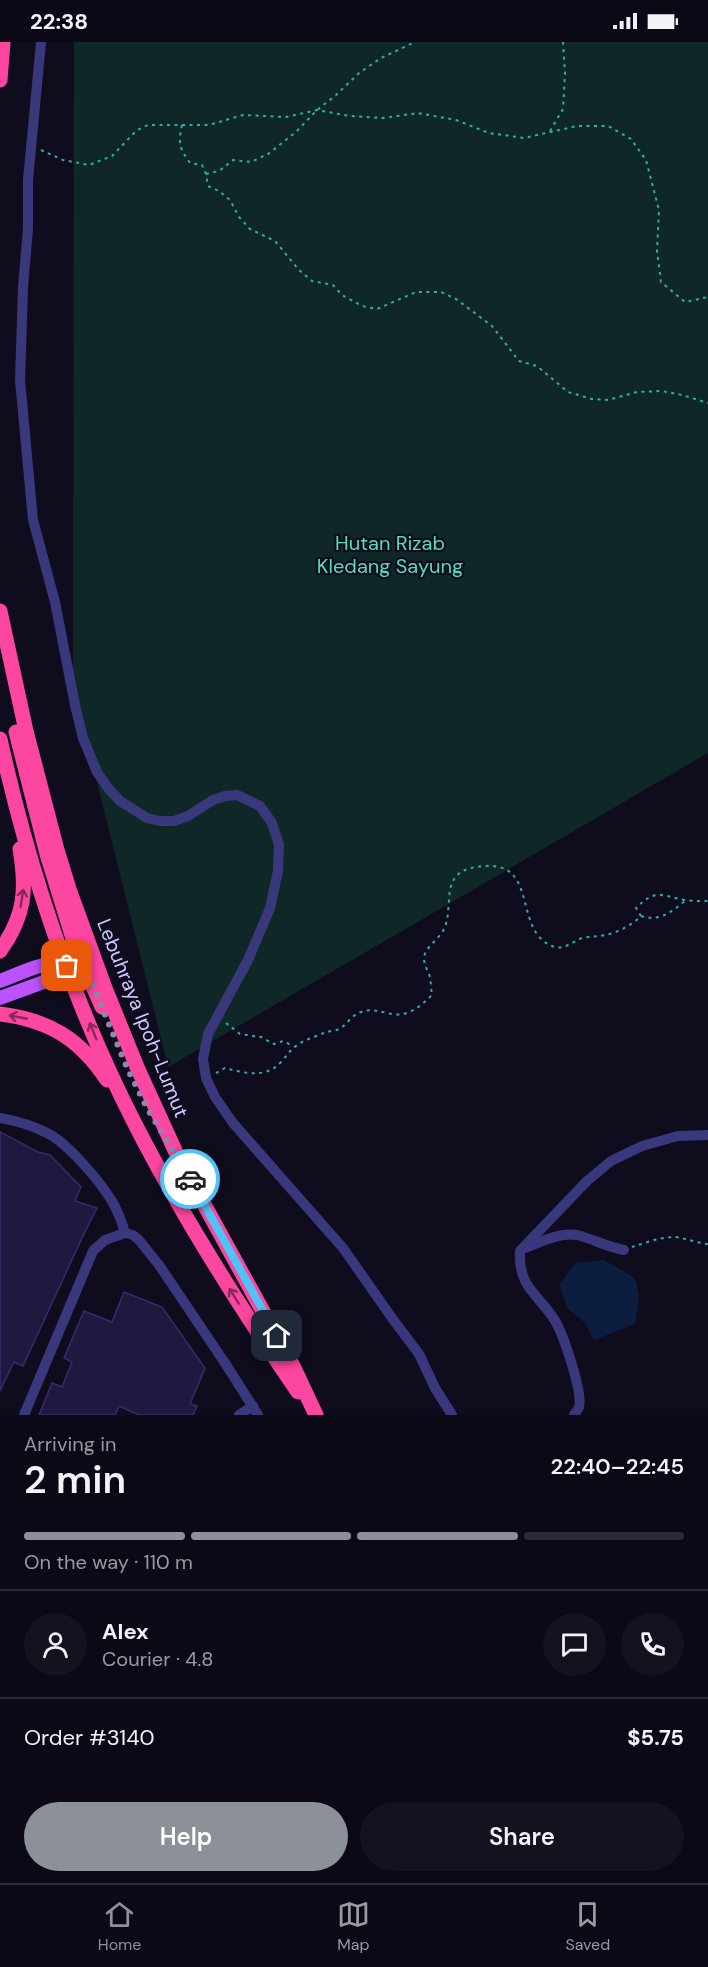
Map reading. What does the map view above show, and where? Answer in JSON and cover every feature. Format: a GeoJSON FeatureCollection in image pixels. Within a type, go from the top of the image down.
{"type":"FeatureCollection","features":[{"type":"Feature","properties":{"kind":"highway"},"geometry":{"type":"LineString","coordinates":[[0,80],[3,42]]}},
{"type":"Feature","properties":{"kind":"highway","name":"Lebuhraya Ipoh-Lumut"},"geometry":{"type":"LineString","coordinates":[[0,611],[26,731],[69,889],[105,988],[132,1056],[178,1157],[293,1366],[314,1415]]}},
{"type":"Feature","properties":{"kind":"highway"},"geometry":{"type":"LineString","coordinates":[[2,627],[8,681],[24,765],[50,864],[75,945],[67,966],[83,973],[93,986],[142,1098],[178,1157]]}},
{"type":"Feature","properties":{"kind":"highway","name":"Lebuhraya Ipoh-Lumut"},"geometry":{"type":"LineString","coordinates":[[0,739],[38,880],[67,966],[100,1048],[135,1123],[169,1187],[220,1274],[314,1415]]}},
{"type":"Feature","properties":{"kind":"highway"},"geometry":{"type":"LineString","coordinates":[[0,951],[16,926],[25,882],[9,778]]}},
{"type":"Feature","properties":{"kind":"highway"},"geometry":{"type":"LineString","coordinates":[[0,1014],[32,1020],[48,1026],[80,1046],[91,1058],[135,1123]]}},
{"type":"Feature","properties":{"kind":"main road"},"geometry":{"type":"LineString","coordinates":[[0,981],[47,964],[60,963],[67,966],[52,980],[0,998]]}},
{"type":"Feature","properties":{"kind":"street"},"geometry":{"type":"LineString","coordinates":[[41,42],[28,180],[28,229],[20,380],[33,520],[55,602],[75,705],[88,752],[97,772],[108,788],[120,801],[147,818],[174,821],[188,816],[213,800],[237,795],[260,806],[272,823],[279,845],[278,871],[270,908],[248,960],[208,1034],[203,1059],[206,1078],[215,1097],[233,1123],[344,1248],[419,1354],[435,1388],[452,1415]]}},
{"type":"Feature","properties":{"kind":"street"},"geometry":{"type":"LineString","coordinates":[[0,1118],[32,1126],[63,1143],[111,1200],[125,1233]]}},
{"type":"Feature","properties":{"kind":"street"},"geometry":{"type":"LineString","coordinates":[[574,1415],[579,1407],[575,1372],[555,1320],[523,1279],[519,1262],[520,1251],[587,1181],[611,1161],[642,1146],[678,1136],[708,1135]]}},
{"type":"Feature","properties":{"kind":"street"},"geometry":{"type":"LineString","coordinates":[[24,1415],[93,1251],[105,1240],[125,1233],[139,1240],[159,1265],[255,1411],[239,1415]]}},
{"type":"Feature","properties":{"kind":"street"},"geometry":{"type":"LineString","coordinates":[[520,1251],[560,1236],[575,1234],[607,1247],[624,1250]]}},
{"type":"Feature","properties":{"kind":"path"},"geometry":{"type":"LineString","coordinates":[[206,174],[219,171],[232,160],[251,162],[268,154],[336,96],[358,73],[381,58],[415,42]]}},
{"type":"Feature","properties":{"kind":"path"},"geometry":{"type":"LineString","coordinates":[[550,131],[563,109],[565,73],[563,42]]}},
{"type":"Feature","properties":{"kind":"path"},"geometry":{"type":"LineString","coordinates":[[32,142],[43,152],[63,160],[89,165],[112,156],[137,130],[148,125],[209,125],[243,115],[286,117],[317,110],[350,116],[383,118],[418,113],[456,120],[489,133],[524,138],[577,126],[608,126],[632,140],[646,160],[659,210],[657,250],[661,282],[685,302],[708,297]]}},
{"type":"Feature","properties":{"kind":"path"},"geometry":{"type":"LineString","coordinates":[[182,125],[179,142],[181,150],[190,163],[202,165],[208,186],[230,200],[239,217],[250,229],[275,241],[299,270],[312,281],[333,285],[342,295],[362,306],[377,309],[416,292],[441,292],[456,299],[492,326],[519,361],[537,366],[568,392],[592,399],[608,400],[637,392],[662,391],[708,403]]}},
{"type":"Feature","properties":{"kind":"path"},"geometry":{"type":"LineString","coordinates":[[206,1078],[225,1068],[238,1072],[261,1074],[280,1064],[286,1053],[294,1047],[327,1032],[340,1029],[351,1017],[361,1012],[380,1010],[391,1014],[404,1014],[422,1005],[432,995],[430,977],[424,959],[427,949],[444,929],[451,882],[464,869],[484,866],[501,867],[515,877],[532,928],[539,938],[554,947],[564,947],[595,935],[605,935],[635,923],[641,916]]}},
{"type":"Feature","properties":{"kind":"path"},"geometry":{"type":"LineString","coordinates":[[686,900],[664,915],[650,919],[641,916],[636,908],[646,898],[662,893],[686,900],[708,901]]}},
{"type":"Feature","properties":{"kind":"path"},"geometry":{"type":"LineString","coordinates":[[217,1016],[240,1034],[261,1037],[274,1044],[283,1041],[294,1047]]}},
{"type":"Feature","properties":{"kind":"path"},"geometry":{"type":"LineString","coordinates":[[624,1250],[654,1240],[675,1237],[708,1244]]}},
{"type":"Feature","properties":{"kind":"green space","name":"Hutan Rizab Kledang Sayung"},"geometry":{"type":"Polygon","coordinates":[[[74,42],[708,42],[708,753],[168,1067],[73,685],[74,42]]]}},
{"type":"Feature","properties":{"kind":"water"},"geometry":{"type":"Polygon","coordinates":[[[604,1260],[635,1278],[639,1296],[635,1324],[594,1340],[585,1323],[568,1309],[559,1285],[575,1263],[604,1260]]]}},
{"type":"Feature","properties":{"kind":"building"},"geometry":{"type":"Polygon","coordinates":[[[0,1132],[38,1152],[50,1155],[81,1187],[75,1201],[97,1208],[23,1366],[14,1362],[0,1391],[0,1132]]]}},
{"type":"Feature","properties":{"kind":"building"},"geometry":{"type":"Polygon","coordinates":[[[124,1292],[162,1307],[205,1368],[190,1404],[197,1406],[193,1415],[139,1415],[119,1406],[115,1415],[39,1415],[52,1383],[62,1387],[72,1362],[64,1358],[84,1311],[112,1322],[124,1292]]]}},
{"type":"Feature","properties":{"kind":"way so far"},"geometry":{"type":"LineString","coordinates":[[67,966],[77,969],[89,979],[147,1108],[190,1179]]}},
{"type":"Feature","properties":{"kind":"route"},"geometry":{"type":"LineString","coordinates":[[190,1179],[277,1336]]}}]}
